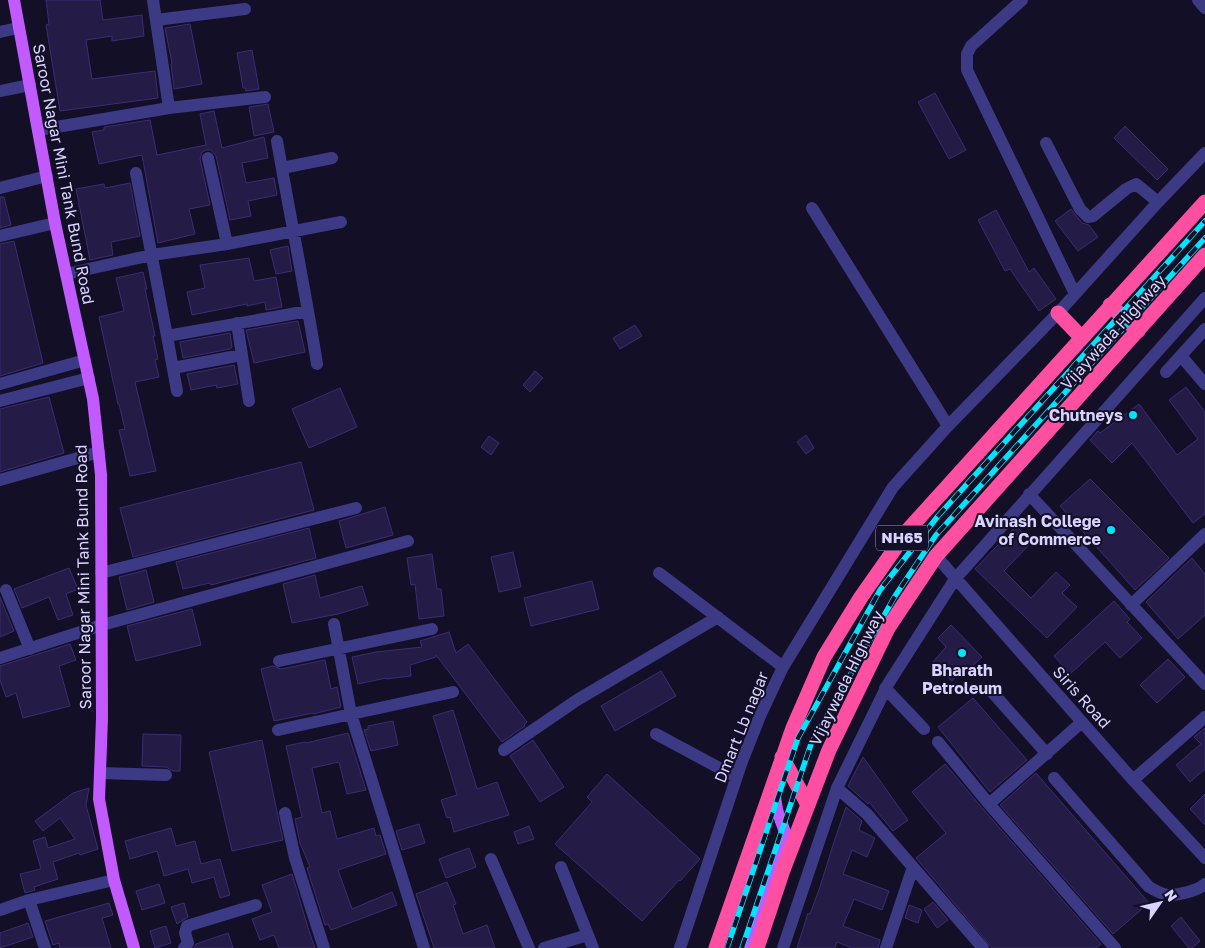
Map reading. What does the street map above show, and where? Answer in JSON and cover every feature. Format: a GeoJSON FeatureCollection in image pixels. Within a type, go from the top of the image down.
{"type":"FeatureCollection","features":[{"type":"Feature","properties":{"kind":"highway","name":"Vijaywada Highway"},"geometry":{"type":"LineString","coordinates":[[716,948],[793,728],[824,657],[861,597],[908,530],[1205,202]]}},
{"type":"Feature","properties":{"kind":"highway","name":"Vijaywada Highway"},"geometry":{"type":"LineString","coordinates":[[757,948],[783,870],[829,750],[888,628],[936,556],[1205,255]]}},
{"type":"Feature","properties":{"kind":"highway"},"geometry":{"type":"LineString","coordinates":[[1110,305],[1138,331]]}},
{"type":"Feature","properties":{"kind":"highway"},"geometry":{"type":"LineString","coordinates":[[1058,313],[1081,337]]}},
{"type":"Feature","properties":{"kind":"highway"},"geometry":{"type":"LineString","coordinates":[[782,757],[808,805]]}},
{"type":"Feature","properties":{"kind":"main road","name":"Saroor Nagar Mini Tank Bund Road"},"geometry":{"type":"LineString","coordinates":[[14,0],[55,223],[93,399],[101,475],[102,718],[99,799],[114,880],[134,948]]}},
{"type":"Feature","properties":{"kind":"main road","name":"Vijaywada Highway"},"geometry":{"type":"LineString","coordinates":[[748,948],[786,836],[777,810],[773,783]]}},
{"type":"Feature","properties":{"kind":"street"},"geometry":{"type":"LineString","coordinates":[[153,0],[169,108]]}},
{"type":"Feature","properties":{"kind":"street"},"geometry":{"type":"LineString","coordinates":[[1022,0],[970,46],[967,54],[966,70],[1075,294]]}},
{"type":"Feature","properties":{"kind":"street"},"geometry":{"type":"LineString","coordinates":[[1198,0],[1205,8]]}},
{"type":"Feature","properties":{"kind":"street"},"geometry":{"type":"LineString","coordinates":[[156,20],[245,8]]}},
{"type":"Feature","properties":{"kind":"street"},"geometry":{"type":"LineString","coordinates":[[0,32],[18,28]]}},
{"type":"Feature","properties":{"kind":"street"},"geometry":{"type":"LineString","coordinates":[[0,91],[30,85]]}},
{"type":"Feature","properties":{"kind":"street"},"geometry":{"type":"LineString","coordinates":[[39,130],[169,108],[265,97]]}},
{"type":"Feature","properties":{"kind":"street"},"geometry":{"type":"LineString","coordinates":[[278,141],[292,231],[317,364]]}},
{"type":"Feature","properties":{"kind":"street"},"geometry":{"type":"LineString","coordinates":[[1046,143],[1080,209],[1088,216],[1093,216],[1126,189],[1136,184],[1158,202]]}},
{"type":"Feature","properties":{"kind":"street"},"geometry":{"type":"LineString","coordinates":[[783,667],[893,487],[948,426],[1058,313],[1205,153]]}},
{"type":"Feature","properties":{"kind":"street"},"geometry":{"type":"LineString","coordinates":[[208,158],[227,244]]}},
{"type":"Feature","properties":{"kind":"street"},"geometry":{"type":"LineString","coordinates":[[282,168],[332,158]]}},
{"type":"Feature","properties":{"kind":"street"},"geometry":{"type":"LineString","coordinates":[[136,173],[177,390]]}},
{"type":"Feature","properties":{"kind":"street"},"geometry":{"type":"LineString","coordinates":[[0,188],[47,176]]}},
{"type":"Feature","properties":{"kind":"street"},"geometry":{"type":"LineString","coordinates":[[812,208],[948,426]]}},
{"type":"Feature","properties":{"kind":"street"},"geometry":{"type":"LineString","coordinates":[[66,274],[152,255],[227,244],[341,222]]}},
{"type":"Feature","properties":{"kind":"street"},"geometry":{"type":"LineString","coordinates":[[0,236],[55,223]]}},
{"type":"Feature","properties":{"kind":"street"},"geometry":{"type":"LineString","coordinates":[[782,948],[837,788],[885,688],[955,578],[1205,298]]}},
{"type":"Feature","properties":{"kind":"street"},"geometry":{"type":"LineString","coordinates":[[168,336],[308,311]]}},
{"type":"Feature","properties":{"kind":"street"},"geometry":{"type":"LineString","coordinates":[[237,323],[249,401]]}},
{"type":"Feature","properties":{"kind":"street"},"geometry":{"type":"LineString","coordinates":[[1166,372],[1205,329]]}},
{"type":"Feature","properties":{"kind":"street"},"geometry":{"type":"LineString","coordinates":[[173,368],[242,355]]}},
{"type":"Feature","properties":{"kind":"street"},"geometry":{"type":"LineString","coordinates":[[1181,356],[1205,384]]}},
{"type":"Feature","properties":{"kind":"street"},"geometry":{"type":"LineString","coordinates":[[0,384],[84,360]]}},
{"type":"Feature","properties":{"kind":"street"},"geometry":{"type":"LineString","coordinates":[[0,401],[89,378]]}},
{"type":"Feature","properties":{"kind":"street"},"geometry":{"type":"LineString","coordinates":[[0,480],[98,452]]}},
{"type":"Feature","properties":{"kind":"street"},"geometry":{"type":"LineString","coordinates":[[1029,494],[1205,684]]}},
{"type":"Feature","properties":{"kind":"street"},"geometry":{"type":"LineString","coordinates":[[101,573],[356,508]]}},
{"type":"Feature","properties":{"kind":"street"},"geometry":{"type":"LineString","coordinates":[[1131,605],[1205,534]]}},
{"type":"Feature","properties":{"kind":"street"},"geometry":{"type":"LineString","coordinates":[[0,658],[102,625],[408,541]]}},
{"type":"Feature","properties":{"kind":"street","name":"Siris Road"},"geometry":{"type":"LineString","coordinates":[[936,556],[1133,780],[1205,858]]}},
{"type":"Feature","properties":{"kind":"street","name":"Dmart Lb nagar"},"geometry":{"type":"LineString","coordinates":[[659,573],[783,667],[760,716],[736,777],[680,948]]}},
{"type":"Feature","properties":{"kind":"street"},"geometry":{"type":"LineString","coordinates":[[6,590],[30,649]]}},
{"type":"Feature","properties":{"kind":"street"},"geometry":{"type":"LineString","coordinates":[[504,750],[577,700],[718,617]]}},
{"type":"Feature","properties":{"kind":"street"},"geometry":{"type":"LineString","coordinates":[[334,624],[351,714],[424,948]]}},
{"type":"Feature","properties":{"kind":"street"},"geometry":{"type":"LineString","coordinates":[[279,661],[432,629]]}},
{"type":"Feature","properties":{"kind":"street"},"geometry":{"type":"LineString","coordinates":[[885,688],[924,729]]}},
{"type":"Feature","properties":{"kind":"street"},"geometry":{"type":"LineString","coordinates":[[278,730],[454,692]]}},
{"type":"Feature","properties":{"kind":"street"},"geometry":{"type":"LineString","coordinates":[[993,693],[1046,754]]}},
{"type":"Feature","properties":{"kind":"street"},"geometry":{"type":"LineString","coordinates":[[1133,780],[1205,717]]}},
{"type":"Feature","properties":{"kind":"street"},"geometry":{"type":"LineString","coordinates":[[989,804],[1082,722]]}},
{"type":"Feature","properties":{"kind":"street"},"geometry":{"type":"LineString","coordinates":[[656,734],[736,777]]}},
{"type":"Feature","properties":{"kind":"street"},"geometry":{"type":"LineString","coordinates":[[938,742],[989,804],[1115,948]]}},
{"type":"Feature","properties":{"kind":"street"},"geometry":{"type":"LineString","coordinates":[[100,773],[166,775]]}},
{"type":"Feature","properties":{"kind":"street"},"geometry":{"type":"LineString","coordinates":[[1054,778],[1149,887],[1167,895],[1183,893],[1202,887],[1205,884]]}},
{"type":"Feature","properties":{"kind":"street"},"geometry":{"type":"LineString","coordinates":[[837,788],[867,814],[983,948]]}},
{"type":"Feature","properties":{"kind":"street"},"geometry":{"type":"LineString","coordinates":[[284,813],[295,858],[324,948]]}},
{"type":"Feature","properties":{"kind":"street"},"geometry":{"type":"LineString","coordinates":[[491,859],[529,948]]}},
{"type":"Feature","properties":{"kind":"street"},"geometry":{"type":"LineString","coordinates":[[886,948],[913,866]]}},
{"type":"Feature","properties":{"kind":"street"},"geometry":{"type":"LineString","coordinates":[[561,867],[593,948]]}},
{"type":"Feature","properties":{"kind":"street"},"geometry":{"type":"LineString","coordinates":[[0,910],[29,900],[114,880]]}},
{"type":"Feature","properties":{"kind":"street"},"geometry":{"type":"LineString","coordinates":[[29,900],[45,948]]}},
{"type":"Feature","properties":{"kind":"street"},"geometry":{"type":"LineString","coordinates":[[184,948],[188,943],[185,932],[187,926],[256,905]]}},
{"type":"Feature","properties":{"kind":"street"},"geometry":{"type":"LineString","coordinates":[[544,948],[588,935]]}},
{"type":"Feature","properties":{"kind":"building"},"geometry":{"type":"Polygon","coordinates":[[[46,0],[100,0],[103,20],[142,15],[144,36],[112,41],[112,36],[86,40],[92,79],[155,71],[158,98],[60,111],[46,25],[49,24],[46,0]]]}},
{"type":"Feature","properties":{"kind":"building"},"geometry":{"type":"Polygon","coordinates":[[[190,24],[202,84],[174,89],[172,63],[165,28],[190,24]]]}},
{"type":"Feature","properties":{"kind":"building"},"geometry":{"type":"Polygon","coordinates":[[[252,50],[259,89],[246,91],[243,88],[237,53],[252,50]]]}},
{"type":"Feature","properties":{"kind":"building"},"geometry":{"type":"Polygon","coordinates":[[[935,93],[966,150],[949,159],[918,102],[935,93]]]}},
{"type":"Feature","properties":{"kind":"building"},"geometry":{"type":"Polygon","coordinates":[[[268,104],[274,132],[254,136],[249,107],[268,104]]]}},
{"type":"Feature","properties":{"kind":"building"},"geometry":{"type":"Polygon","coordinates":[[[214,111],[222,148],[264,137],[268,158],[242,163],[246,183],[274,178],[277,195],[248,201],[251,216],[230,220],[216,156],[211,150],[206,150],[202,152],[200,159],[210,205],[189,209],[195,234],[158,243],[142,155],[99,164],[92,132],[104,130],[104,127],[150,120],[157,155],[206,145],[200,114],[214,111]]]}},
{"type":"Feature","properties":{"kind":"building"},"geometry":{"type":"Polygon","coordinates":[[[1125,126],[1168,169],[1157,180],[1114,138],[1125,126]]]}},
{"type":"Feature","properties":{"kind":"building"},"geometry":{"type":"Polygon","coordinates":[[[130,183],[140,236],[111,242],[113,255],[90,260],[76,189],[104,184],[105,188],[130,183]]]}},
{"type":"Feature","properties":{"kind":"building"},"geometry":{"type":"Polygon","coordinates":[[[0,197],[4,197],[11,225],[0,228],[0,197]]]}},
{"type":"Feature","properties":{"kind":"building"},"geometry":{"type":"Polygon","coordinates":[[[1071,209],[1082,223],[1089,225],[1098,237],[1078,251],[1055,221],[1071,209]]]}},
{"type":"Feature","properties":{"kind":"building"},"geometry":{"type":"Polygon","coordinates":[[[996,210],[1029,272],[1034,268],[1056,299],[1039,311],[1010,269],[1005,271],[978,220],[996,210]]]}},
{"type":"Feature","properties":{"kind":"building"},"geometry":{"type":"Polygon","coordinates":[[[14,241],[43,363],[0,376],[0,244],[14,241]]]}},
{"type":"Feature","properties":{"kind":"building"},"geometry":{"type":"Polygon","coordinates":[[[288,246],[292,271],[276,274],[270,250],[288,246]]]}},
{"type":"Feature","properties":{"kind":"building"},"geometry":{"type":"Polygon","coordinates":[[[249,258],[254,281],[276,277],[282,307],[266,310],[265,302],[192,315],[187,292],[205,288],[200,265],[249,258]]]}},
{"type":"Feature","properties":{"kind":"building"},"geometry":{"type":"Polygon","coordinates":[[[143,272],[155,336],[153,336],[158,359],[155,360],[159,377],[135,382],[156,471],[130,476],[119,430],[125,429],[99,317],[124,311],[116,278],[143,272]]]}},
{"type":"Feature","properties":{"kind":"building"},"geometry":{"type":"Polygon","coordinates":[[[298,321],[305,352],[254,363],[246,330],[298,321]]]}},
{"type":"Feature","properties":{"kind":"building"},"geometry":{"type":"Polygon","coordinates":[[[635,325],[642,336],[620,349],[613,338],[635,325]]]}},
{"type":"Feature","properties":{"kind":"building"},"geometry":{"type":"Polygon","coordinates":[[[230,333],[232,347],[230,349],[183,358],[180,342],[230,333]]]}},
{"type":"Feature","properties":{"kind":"building"},"geometry":{"type":"Polygon","coordinates":[[[234,365],[238,384],[217,388],[216,385],[191,390],[187,374],[234,365]]]}},
{"type":"Feature","properties":{"kind":"building"},"geometry":{"type":"Polygon","coordinates":[[[535,371],[543,378],[530,392],[523,385],[535,371]]]}},
{"type":"Feature","properties":{"kind":"building"},"geometry":{"type":"Polygon","coordinates":[[[1186,387],[1205,412],[1205,514],[1193,523],[1132,443],[1112,463],[1090,440],[1098,431],[1100,433],[1139,404],[1177,455],[1198,439],[1169,400],[1186,387]]]}},
{"type":"Feature","properties":{"kind":"building"},"geometry":{"type":"Polygon","coordinates":[[[340,388],[357,427],[309,448],[292,409],[340,388]]]}},
{"type":"Feature","properties":{"kind":"building"},"geometry":{"type":"Polygon","coordinates":[[[49,397],[64,453],[0,472],[0,409],[49,397]]]}},
{"type":"Feature","properties":{"kind":"building"},"geometry":{"type":"Polygon","coordinates":[[[806,435],[814,448],[806,454],[797,442],[806,435]]]}},
{"type":"Feature","properties":{"kind":"building"},"geometry":{"type":"Polygon","coordinates":[[[489,436],[499,443],[491,455],[481,447],[489,436]]]}},
{"type":"Feature","properties":{"kind":"building"},"geometry":{"type":"Polygon","coordinates":[[[301,462],[314,510],[133,557],[120,508],[301,462]]]}},
{"type":"Feature","properties":{"kind":"building","name":"Avinash College of Commerce"},"geometry":{"type":"Polygon","coordinates":[[[1090,479],[1169,558],[1135,590],[1060,506],[1090,479]]]}},
{"type":"Feature","properties":{"kind":"building"},"geometry":{"type":"Polygon","coordinates":[[[385,507],[393,535],[346,548],[339,521],[385,507]]]}},
{"type":"Feature","properties":{"kind":"building"},"geometry":{"type":"Polygon","coordinates":[[[1016,526],[1032,542],[1004,571],[1031,598],[1056,572],[1070,585],[1062,593],[1077,607],[1047,638],[975,569],[1016,526]]]}},
{"type":"Feature","properties":{"kind":"building"},"geometry":{"type":"Polygon","coordinates":[[[309,528],[316,558],[211,585],[210,583],[183,589],[176,562],[309,528]]]}},
{"type":"Feature","properties":{"kind":"building"},"geometry":{"type":"Polygon","coordinates":[[[513,552],[521,587],[499,592],[491,557],[513,552]]]}},
{"type":"Feature","properties":{"kind":"building"},"geometry":{"type":"Polygon","coordinates":[[[432,554],[437,589],[441,589],[444,616],[419,619],[415,584],[411,585],[407,558],[432,554]]]}},
{"type":"Feature","properties":{"kind":"building"},"geometry":{"type":"Polygon","coordinates":[[[1192,558],[1205,574],[1205,615],[1178,639],[1146,602],[1192,558]]]}},
{"type":"Feature","properties":{"kind":"building"},"geometry":{"type":"Polygon","coordinates":[[[69,568],[78,589],[66,594],[73,615],[58,620],[49,597],[22,608],[14,589],[69,568]]]}},
{"type":"Feature","properties":{"kind":"building"},"geometry":{"type":"Polygon","coordinates":[[[146,570],[154,602],[127,610],[119,577],[146,570]]]}},
{"type":"Feature","properties":{"kind":"building"},"geometry":{"type":"Polygon","coordinates":[[[315,575],[320,598],[362,586],[368,605],[338,614],[292,623],[283,584],[315,575]]]}},
{"type":"Feature","properties":{"kind":"building"},"geometry":{"type":"Polygon","coordinates":[[[592,581],[599,609],[531,626],[524,598],[592,581]]]}},
{"type":"Feature","properties":{"kind":"building"},"geometry":{"type":"Polygon","coordinates":[[[0,597],[14,631],[0,637],[0,597]]]}},
{"type":"Feature","properties":{"kind":"building"},"geometry":{"type":"Polygon","coordinates":[[[1114,601],[1130,619],[1127,622],[1142,638],[1120,658],[1105,642],[1070,674],[1054,656],[1114,601]]]}},
{"type":"Feature","properties":{"kind":"building"},"geometry":{"type":"Polygon","coordinates":[[[192,609],[201,645],[136,661],[127,626],[192,609]]]}},
{"type":"Feature","properties":{"kind":"building"},"geometry":{"type":"Polygon","coordinates":[[[951,625],[982,657],[968,670],[965,667],[952,681],[932,663],[946,647],[938,638],[951,625]]]}},
{"type":"Feature","properties":{"kind":"building"},"geometry":{"type":"Polygon","coordinates":[[[449,632],[456,653],[468,644],[527,722],[525,726],[502,742],[436,655],[436,657],[410,665],[411,676],[386,678],[358,684],[352,657],[376,652],[422,647],[420,641],[449,632]]]}},
{"type":"Feature","properties":{"kind":"building"},"geometry":{"type":"Polygon","coordinates":[[[70,644],[76,660],[59,666],[70,706],[23,718],[16,693],[6,697],[0,680],[0,666],[70,644]]]}},
{"type":"Feature","properties":{"kind":"building"},"geometry":{"type":"Polygon","coordinates":[[[1168,659],[1185,677],[1157,703],[1140,685],[1168,659]]]}},
{"type":"Feature","properties":{"kind":"building"},"geometry":{"type":"Polygon","coordinates":[[[325,660],[331,689],[337,687],[341,707],[274,721],[261,669],[273,666],[281,669],[325,660]]]}},
{"type":"Feature","properties":{"kind":"building"},"geometry":{"type":"Polygon","coordinates":[[[661,671],[676,696],[615,731],[601,706],[661,671]]]}},
{"type":"Feature","properties":{"kind":"building"},"geometry":{"type":"Polygon","coordinates":[[[973,698],[1027,760],[990,792],[938,727],[973,698]]]}},
{"type":"Feature","properties":{"kind":"building"},"geometry":{"type":"Polygon","coordinates":[[[453,710],[477,789],[497,782],[509,815],[454,832],[450,817],[447,818],[441,800],[457,795],[433,716],[453,710]]]}},
{"type":"Feature","properties":{"kind":"building"},"geometry":{"type":"Polygon","coordinates":[[[393,721],[398,745],[371,751],[364,730],[368,729],[368,726],[393,721]]]}},
{"type":"Feature","properties":{"kind":"building"},"geometry":{"type":"Polygon","coordinates":[[[1205,728],[1205,769],[1190,782],[1176,765],[1201,744],[1194,737],[1205,728]]]}},
{"type":"Feature","properties":{"kind":"building"},"geometry":{"type":"Polygon","coordinates":[[[348,733],[366,790],[347,794],[339,762],[312,768],[322,813],[330,811],[337,839],[374,828],[376,836],[380,835],[386,854],[338,870],[352,909],[392,892],[397,905],[331,930],[328,924],[325,925],[307,868],[310,867],[300,843],[295,819],[302,817],[286,746],[348,733]]]}},
{"type":"Feature","properties":{"kind":"building"},"geometry":{"type":"Polygon","coordinates":[[[143,734],[181,735],[180,771],[173,771],[166,767],[142,766],[143,734]]]}},
{"type":"Feature","properties":{"kind":"building"},"geometry":{"type":"Polygon","coordinates":[[[262,740],[283,840],[232,851],[209,752],[262,740]]]}},
{"type":"Feature","properties":{"kind":"building"},"geometry":{"type":"Polygon","coordinates":[[[533,740],[564,787],[540,802],[510,756],[533,740]]]}},
{"type":"Feature","properties":{"kind":"building"},"geometry":{"type":"Polygon","coordinates":[[[863,757],[908,820],[893,831],[869,802],[868,804],[848,786],[863,757]]]}},
{"type":"Feature","properties":{"kind":"building"},"geometry":{"type":"Polygon","coordinates":[[[945,764],[1101,944],[1096,948],[992,948],[916,858],[946,833],[912,792],[945,764]]]}},
{"type":"Feature","properties":{"kind":"building"},"geometry":{"type":"Polygon","coordinates":[[[1036,773],[1149,903],[1113,934],[1000,805],[1036,773]]]}},
{"type":"Feature","properties":{"kind":"building"},"geometry":{"type":"Polygon","coordinates":[[[607,774],[700,859],[642,921],[555,844],[592,802],[587,797],[607,774]]]}},
{"type":"Feature","properties":{"kind":"building"},"geometry":{"type":"Polygon","coordinates":[[[89,788],[86,805],[98,849],[53,862],[58,879],[34,887],[35,890],[25,893],[20,874],[41,869],[33,841],[45,837],[48,848],[75,839],[60,818],[43,831],[35,821],[73,793],[89,788]]]}},
{"type":"Feature","properties":{"kind":"building"},"geometry":{"type":"Polygon","coordinates":[[[1205,794],[1205,825],[1190,809],[1205,794]]]}},
{"type":"Feature","properties":{"kind":"building"},"geometry":{"type":"Polygon","coordinates":[[[846,807],[862,821],[859,830],[875,838],[867,857],[852,850],[843,874],[889,891],[882,910],[854,899],[843,926],[880,940],[878,948],[852,948],[837,942],[835,948],[797,948],[808,913],[810,914],[820,887],[846,807]]]}},
{"type":"Feature","properties":{"kind":"building"},"geometry":{"type":"Polygon","coordinates":[[[419,824],[425,843],[402,850],[396,831],[419,824]]]}},
{"type":"Feature","properties":{"kind":"building"},"geometry":{"type":"Polygon","coordinates":[[[529,826],[534,839],[518,844],[514,832],[529,826]]]}},
{"type":"Feature","properties":{"kind":"building"},"geometry":{"type":"Polygon","coordinates":[[[171,828],[176,846],[195,841],[201,864],[220,859],[230,895],[220,898],[214,877],[192,883],[188,869],[164,876],[157,851],[130,859],[125,841],[171,828]]]}},
{"type":"Feature","properties":{"kind":"building"},"geometry":{"type":"Polygon","coordinates":[[[469,848],[476,867],[446,878],[439,859],[469,848]]]}},
{"type":"Feature","properties":{"kind":"building"},"geometry":{"type":"Polygon","coordinates":[[[292,874],[315,948],[279,948],[274,935],[260,940],[252,919],[272,912],[262,885],[292,874]]]}},
{"type":"Feature","properties":{"kind":"building"},"geometry":{"type":"Polygon","coordinates":[[[447,882],[456,904],[453,905],[463,934],[487,925],[495,948],[434,948],[416,894],[447,882]]]}},
{"type":"Feature","properties":{"kind":"building"},"geometry":{"type":"Polygon","coordinates":[[[159,884],[165,903],[142,910],[136,891],[159,884]]]}},
{"type":"Feature","properties":{"kind":"building"},"geometry":{"type":"Polygon","coordinates":[[[933,902],[948,920],[937,928],[924,909],[933,902]]]}},
{"type":"Feature","properties":{"kind":"building"},"geometry":{"type":"Polygon","coordinates":[[[109,903],[113,915],[102,918],[111,948],[60,948],[59,943],[53,945],[45,921],[109,903]]]}},
{"type":"Feature","properties":{"kind":"building"},"geometry":{"type":"Polygon","coordinates":[[[184,903],[188,917],[177,924],[171,907],[184,903]]]}},
{"type":"Feature","properties":{"kind":"building"},"geometry":{"type":"Polygon","coordinates":[[[909,905],[922,910],[918,923],[905,918],[909,905]]]}},
{"type":"Feature","properties":{"kind":"building"},"geometry":{"type":"Polygon","coordinates":[[[1181,917],[1200,941],[1192,948],[1189,948],[1171,926],[1181,917]]]}},
{"type":"Feature","properties":{"kind":"building"},"geometry":{"type":"Polygon","coordinates":[[[28,923],[33,937],[0,948],[0,933],[28,923]]]}},
{"type":"Feature","properties":{"kind":"building"},"geometry":{"type":"Polygon","coordinates":[[[166,926],[171,943],[155,948],[150,931],[166,926]]]}},
{"type":"Feature","properties":{"kind":"building"},"geometry":{"type":"Polygon","coordinates":[[[228,933],[233,948],[194,948],[196,944],[228,933]]]}},
{"type":"Feature","properties":{"kind":"railway"},"geometry":{"type":"LineString","coordinates":[[727,948],[798,738],[880,590],[938,516],[1205,221]]}},
{"type":"Feature","properties":{"kind":"railway"},"geometry":{"type":"LineString","coordinates":[[742,948],[811,744],[895,596],[936,535],[1205,238]]}},
{"type":"Feature","properties":{"kind":"place","name":"Chutneys"},"geometry":{"type":"Point","coordinates":[1133,415]}},
{"type":"Feature","properties":{"kind":"place","name":"Avinash College of Commerce"},"geometry":{"type":"Point","coordinates":[1111,530]}},
{"type":"Feature","properties":{"kind":"place","name":"Bharath Petroleum"},"geometry":{"type":"Point","coordinates":[962,653]}}]}
